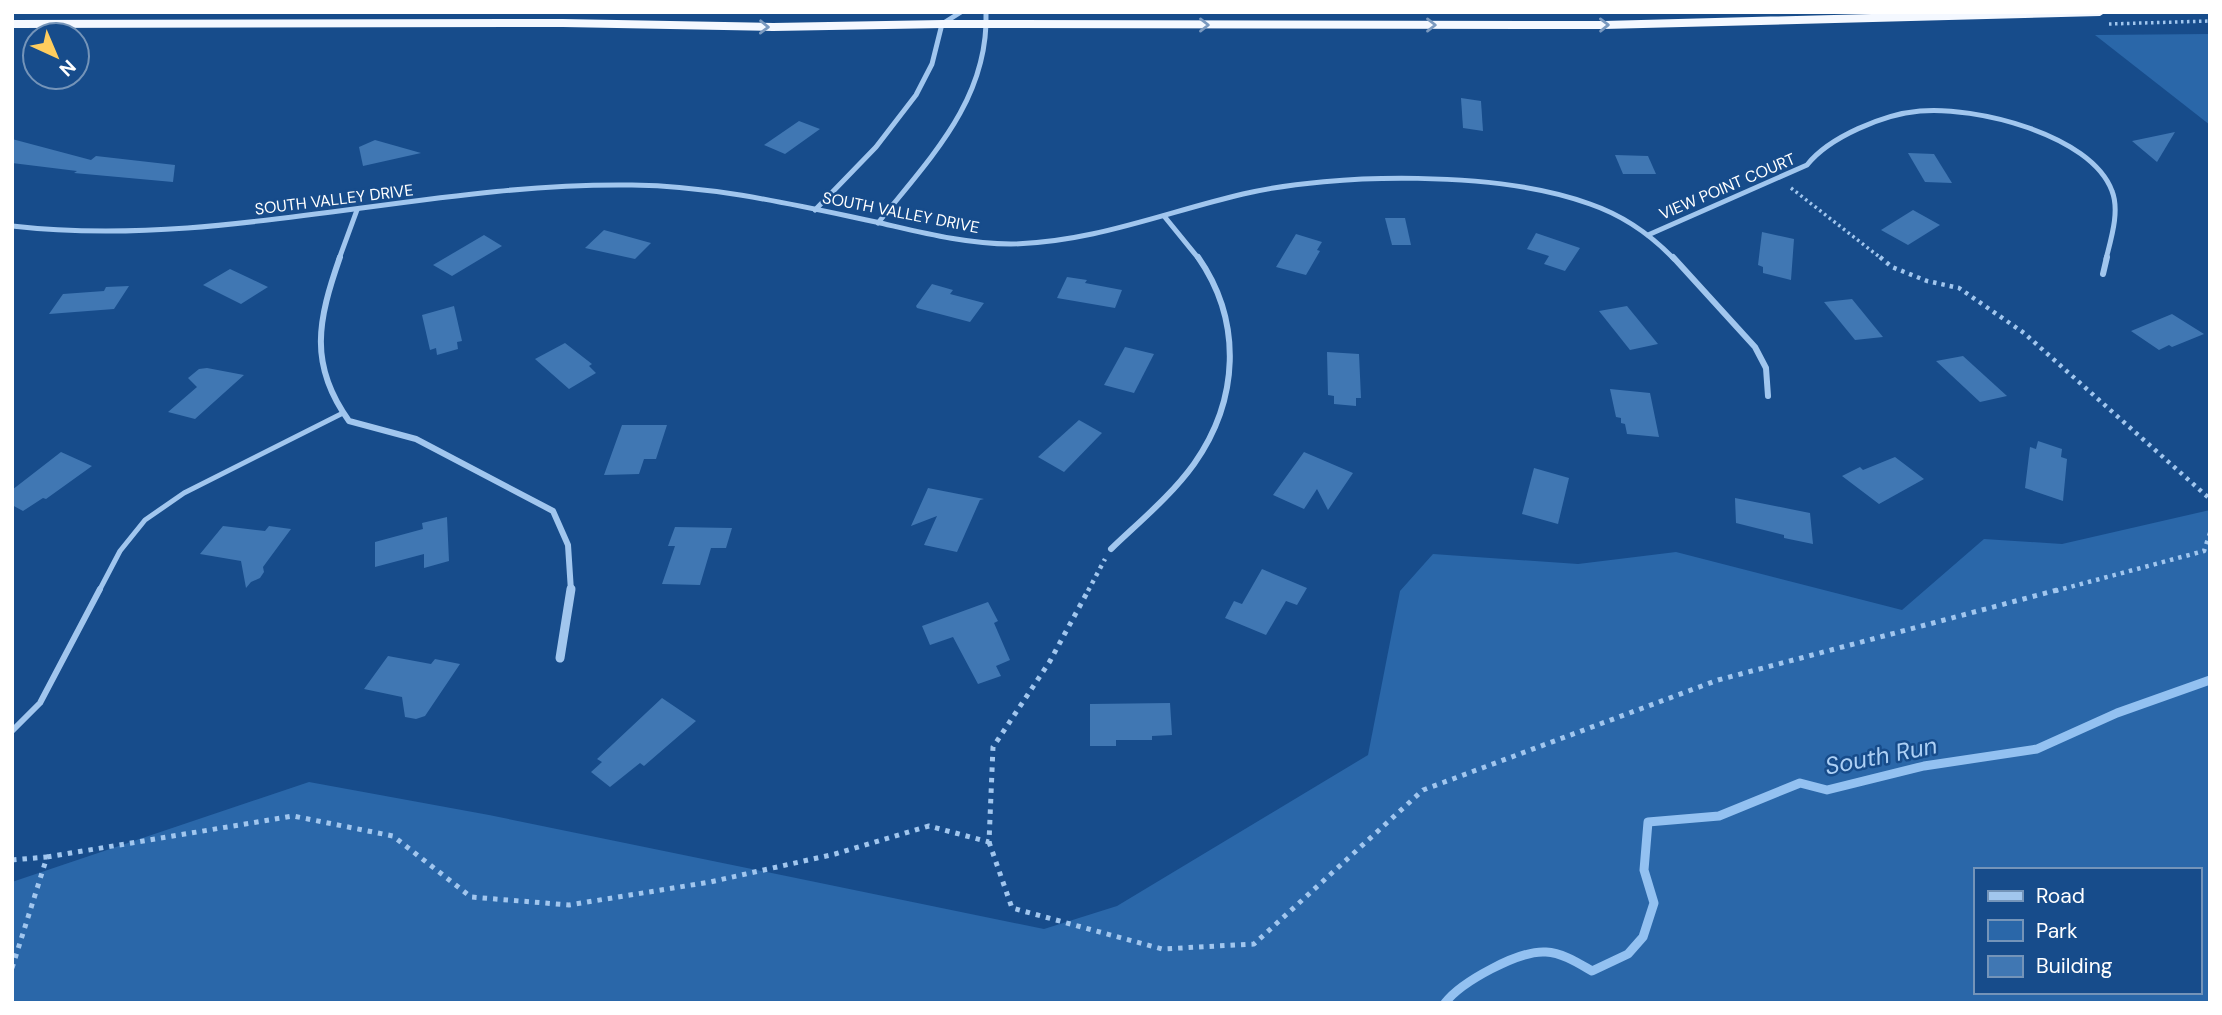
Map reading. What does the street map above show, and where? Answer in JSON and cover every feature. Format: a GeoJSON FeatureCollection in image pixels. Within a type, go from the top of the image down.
{"type":"FeatureCollection","features":[{"type":"Feature","properties":{"kind":"highway"},"geometry":{"type":"LineString","coordinates":[[12,24],[563,23],[773,27],[942,24],[987,18],[1604,25],[1810,16],[2101,12]]}},
{"type":"Feature","properties":{"kind":"street"},"geometry":{"type":"LineString","coordinates":[[815,210],[912,100],[928,74],[942,24],[961,12]]}},
{"type":"Feature","properties":{"kind":"street"},"geometry":{"type":"LineString","coordinates":[[878,223],[966,109],[979,77],[987,18]]}},
{"type":"Feature","properties":{"kind":"street","name":"VIEW POINT COURT"},"geometry":{"type":"LineString","coordinates":[[1648,235],[1807,165],[1825,146],[1910,112],[1960,111],[2011,122],[2040,133],[2071,148],[2094,166],[2110,185],[2115,203],[2103,274]]}},
{"type":"Feature","properties":{"kind":"street","name":"SOUTH VALLEY DRIVE"},"geometry":{"type":"LineString","coordinates":[[12,226],[71,233],[141,234],[520,191],[630,185],[707,190],[947,238],[1009,244],[1076,239],[1243,193],[1300,183],[1347,180],[1512,184],[1563,196],[1615,216],[1648,235],[1677,262],[1755,347],[1765,364],[1768,396]]}},
{"type":"Feature","properties":{"kind":"street"},"geometry":{"type":"LineString","coordinates":[[357,211],[319,338],[324,376],[349,421],[416,439],[552,511],[562,523],[572,576],[571,599],[560,658]]}},
{"type":"Feature","properties":{"kind":"street"},"geometry":{"type":"LineString","coordinates":[[1111,549],[1177,486],[1201,455],[1221,415],[1232,372],[1230,330],[1219,292],[1185,240],[1164,216]]}},
{"type":"Feature","properties":{"kind":"lane"},"geometry":{"type":"LineString","coordinates":[[12,731],[40,703],[120,551],[145,520],[184,493],[343,413]]}},
{"type":"Feature","properties":{"kind":"path"},"geometry":{"type":"LineString","coordinates":[[1776,177],[1892,267],[1927,281],[1959,288],[2024,333],[2210,499]]}},
{"type":"Feature","properties":{"kind":"path"},"geometry":{"type":"LineString","coordinates":[[1111,549],[1050,661],[993,747],[989,842],[1012,908],[1162,949],[1254,944],[1423,790],[1718,680],[2204,551],[2210,533]]}},
{"type":"Feature","properties":{"kind":"path"},"geometry":{"type":"LineString","coordinates":[[12,860],[293,816],[393,836],[471,897],[569,905],[723,879],[835,854],[929,826],[989,842]]}},
{"type":"Feature","properties":{"kind":"path"},"geometry":{"type":"LineString","coordinates":[[12,968],[47,856]]}},
{"type":"Feature","properties":{"kind":"green space"},"geometry":{"type":"Polygon","coordinates":[[[2210,34],[2210,125],[2095,35],[2210,34]]]}},
{"type":"Feature","properties":{"kind":"green space"},"geometry":{"type":"Polygon","coordinates":[[[2210,510],[2210,1003],[12,1003],[12,882],[309,782],[489,815],[1044,929],[1117,906],[1368,755],[1400,591],[1433,554],[1578,564],[1676,552],[1902,610],[1984,539],[2062,544],[2210,510]]]}},
{"type":"Feature","properties":{"kind":"building"},"geometry":{"type":"Polygon","coordinates":[[[1461,98],[1481,101],[1483,131],[1463,128],[1461,98]]]}},
{"type":"Feature","properties":{"kind":"building"},"geometry":{"type":"Polygon","coordinates":[[[799,121],[820,129],[785,154],[764,145],[799,121]]]}},
{"type":"Feature","properties":{"kind":"building"},"geometry":{"type":"Polygon","coordinates":[[[2175,132],[2157,162],[2132,141],[2175,132]]]}},
{"type":"Feature","properties":{"kind":"building"},"geometry":{"type":"Polygon","coordinates":[[[12,139],[91,160],[96,156],[175,165],[173,182],[74,173],[77,171],[12,163],[12,139]]]}},
{"type":"Feature","properties":{"kind":"building"},"geometry":{"type":"Polygon","coordinates":[[[375,140],[421,153],[363,166],[359,147],[375,140]]]}},
{"type":"Feature","properties":{"kind":"building"},"geometry":{"type":"Polygon","coordinates":[[[1908,153],[1934,154],[1952,183],[1925,182],[1908,153]]]}},
{"type":"Feature","properties":{"kind":"building"},"geometry":{"type":"Polygon","coordinates":[[[1615,155],[1648,156],[1656,174],[1623,174],[1615,155]]]}},
{"type":"Feature","properties":{"kind":"building"},"geometry":{"type":"Polygon","coordinates":[[[1913,210],[1940,225],[1908,245],[1881,230],[1913,210]]]}},
{"type":"Feature","properties":{"kind":"building"},"geometry":{"type":"Polygon","coordinates":[[[1385,218],[1405,218],[1411,245],[1392,245],[1385,218]]]}},
{"type":"Feature","properties":{"kind":"building"},"geometry":{"type":"Polygon","coordinates":[[[604,230],[651,243],[635,259],[585,248],[604,230]]]}},
{"type":"Feature","properties":{"kind":"building"},"geometry":{"type":"Polygon","coordinates":[[[1762,232],[1794,239],[1791,280],[1763,273],[1763,267],[1758,265],[1762,232]]]}},
{"type":"Feature","properties":{"kind":"building"},"geometry":{"type":"Polygon","coordinates":[[[1536,233],[1580,248],[1565,271],[1544,264],[1549,256],[1527,249],[1536,233]]]}},
{"type":"Feature","properties":{"kind":"building"},"geometry":{"type":"Polygon","coordinates":[[[1296,234],[1322,242],[1317,250],[1320,251],[1306,275],[1276,267],[1296,234]]]}},
{"type":"Feature","properties":{"kind":"building"},"geometry":{"type":"Polygon","coordinates":[[[484,235],[502,246],[452,276],[433,265],[484,235]]]}},
{"type":"Feature","properties":{"kind":"building"},"geometry":{"type":"Polygon","coordinates":[[[230,269],[268,287],[241,304],[203,285],[230,269]]]}},
{"type":"Feature","properties":{"kind":"building"},"geometry":{"type":"Polygon","coordinates":[[[1067,277],[1122,290],[1115,308],[1057,298],[1067,277]]]}},
{"type":"Feature","properties":{"kind":"building"},"geometry":{"type":"Polygon","coordinates":[[[932,284],[953,290],[950,294],[984,303],[970,322],[917,308],[932,284]]]}},
{"type":"Feature","properties":{"kind":"building"},"geometry":{"type":"Polygon","coordinates":[[[129,286],[114,309],[49,314],[63,294],[129,286]]]}},
{"type":"Feature","properties":{"kind":"building"},"geometry":{"type":"Polygon","coordinates":[[[1852,299],[1883,337],[1855,340],[1824,302],[1852,299]]]}},
{"type":"Feature","properties":{"kind":"building"},"geometry":{"type":"Polygon","coordinates":[[[454,306],[462,341],[457,342],[458,349],[437,355],[436,348],[430,350],[422,315],[454,306]]]}},
{"type":"Feature","properties":{"kind":"building"},"geometry":{"type":"Polygon","coordinates":[[[1627,306],[1658,344],[1630,350],[1599,311],[1627,306]]]}},
{"type":"Feature","properties":{"kind":"building"},"geometry":{"type":"Polygon","coordinates":[[[2172,314],[2204,334],[2159,350],[2131,331],[2172,314]]]}},
{"type":"Feature","properties":{"kind":"building"},"geometry":{"type":"Polygon","coordinates":[[[565,343],[592,364],[589,366],[596,373],[569,389],[535,359],[565,343]]]}},
{"type":"Feature","properties":{"kind":"building"},"geometry":{"type":"Polygon","coordinates":[[[1125,347],[1154,354],[1134,393],[1104,385],[1125,347]]]}},
{"type":"Feature","properties":{"kind":"building"},"geometry":{"type":"Polygon","coordinates":[[[1327,352],[1359,354],[1361,398],[1356,398],[1356,406],[1334,404],[1334,396],[1328,395],[1327,352]]]}},
{"type":"Feature","properties":{"kind":"building"},"geometry":{"type":"Polygon","coordinates":[[[1963,356],[2007,396],[1980,402],[1936,361],[1963,356]]]}},
{"type":"Feature","properties":{"kind":"building"},"geometry":{"type":"Polygon","coordinates":[[[199,369],[244,375],[195,419],[168,412],[197,387],[188,378],[199,369]]]}},
{"type":"Feature","properties":{"kind":"building"},"geometry":{"type":"Polygon","coordinates":[[[1610,389],[1650,393],[1659,437],[1627,434],[1625,424],[1621,423],[1621,418],[1616,417],[1610,389]]]}},
{"type":"Feature","properties":{"kind":"building"},"geometry":{"type":"Polygon","coordinates":[[[1079,420],[1102,433],[1064,472],[1038,457],[1079,420]]]}},
{"type":"Feature","properties":{"kind":"building"},"geometry":{"type":"Polygon","coordinates":[[[622,425],[667,425],[656,459],[644,459],[639,474],[604,475],[622,425]]]}},
{"type":"Feature","properties":{"kind":"building"},"geometry":{"type":"Polygon","coordinates":[[[2038,441],[2062,449],[2061,457],[2067,459],[2063,501],[2025,488],[2030,447],[2036,449],[2038,441]]]}},
{"type":"Feature","properties":{"kind":"building"},"geometry":{"type":"Polygon","coordinates":[[[61,452],[92,466],[46,499],[43,498],[23,511],[12,505],[12,490],[61,452]]]}},
{"type":"Feature","properties":{"kind":"building"},"geometry":{"type":"Polygon","coordinates":[[[1304,452],[1353,473],[1328,510],[1317,489],[1304,509],[1273,495],[1304,452]]]}},
{"type":"Feature","properties":{"kind":"building"},"geometry":{"type":"Polygon","coordinates":[[[1895,457],[1924,479],[1879,504],[1842,476],[1860,467],[1863,470],[1895,457]]]}},
{"type":"Feature","properties":{"kind":"building"},"geometry":{"type":"Polygon","coordinates":[[[1534,468],[1569,478],[1558,524],[1522,514],[1534,468]]]}},
{"type":"Feature","properties":{"kind":"building"},"geometry":{"type":"Polygon","coordinates":[[[928,488],[984,499],[980,500],[957,552],[924,545],[937,516],[911,526],[928,488]]]}},
{"type":"Feature","properties":{"kind":"building"},"geometry":{"type":"Polygon","coordinates":[[[1735,498],[1810,513],[1813,544],[1736,523],[1735,498]]]}},
{"type":"Feature","properties":{"kind":"building"},"geometry":{"type":"Polygon","coordinates":[[[447,517],[449,561],[424,568],[424,554],[375,567],[375,542],[423,529],[422,523],[447,517]]]}},
{"type":"Feature","properties":{"kind":"building"},"geometry":{"type":"Polygon","coordinates":[[[223,526],[265,531],[269,526],[291,529],[263,567],[264,572],[260,578],[246,588],[241,561],[200,554],[223,526]]]}},
{"type":"Feature","properties":{"kind":"building"},"geometry":{"type":"Polygon","coordinates":[[[675,527],[732,528],[726,548],[711,548],[700,585],[662,584],[675,546],[668,546],[675,527]]]}},
{"type":"Feature","properties":{"kind":"building"},"geometry":{"type":"Polygon","coordinates":[[[1262,569],[1307,588],[1297,605],[1286,601],[1266,635],[1225,618],[1234,601],[1242,604],[1262,569]]]}},
{"type":"Feature","properties":{"kind":"building"},"geometry":{"type":"Polygon","coordinates":[[[988,602],[998,621],[994,623],[1010,660],[996,666],[1001,676],[978,684],[953,637],[930,645],[922,626],[988,602]]]}},
{"type":"Feature","properties":{"kind":"building"},"geometry":{"type":"Polygon","coordinates":[[[388,656],[431,664],[435,659],[460,664],[425,716],[416,719],[405,717],[402,697],[364,689],[388,656]]]}},
{"type":"Feature","properties":{"kind":"building"},"geometry":{"type":"Polygon","coordinates":[[[662,698],[696,721],[644,766],[640,763],[610,787],[591,772],[602,762],[597,759],[662,698]]]}},
{"type":"Feature","properties":{"kind":"building"},"geometry":{"type":"Polygon","coordinates":[[[1170,703],[1172,735],[1152,736],[1152,740],[1116,740],[1116,746],[1090,746],[1090,704],[1170,703]]]}},
{"type":"Feature","properties":{"kind":"waterway","name":"South Run"},"geometry":{"type":"LineString","coordinates":[[1445,1003],[1477,977],[1521,956],[1546,952],[1558,954],[1592,971],[1628,954],[1643,937],[1654,903],[1644,870],[1648,822],[1719,816],[1800,783],[1827,790],[1924,766],[2037,749],[2117,713],[2210,680]]}}]}
